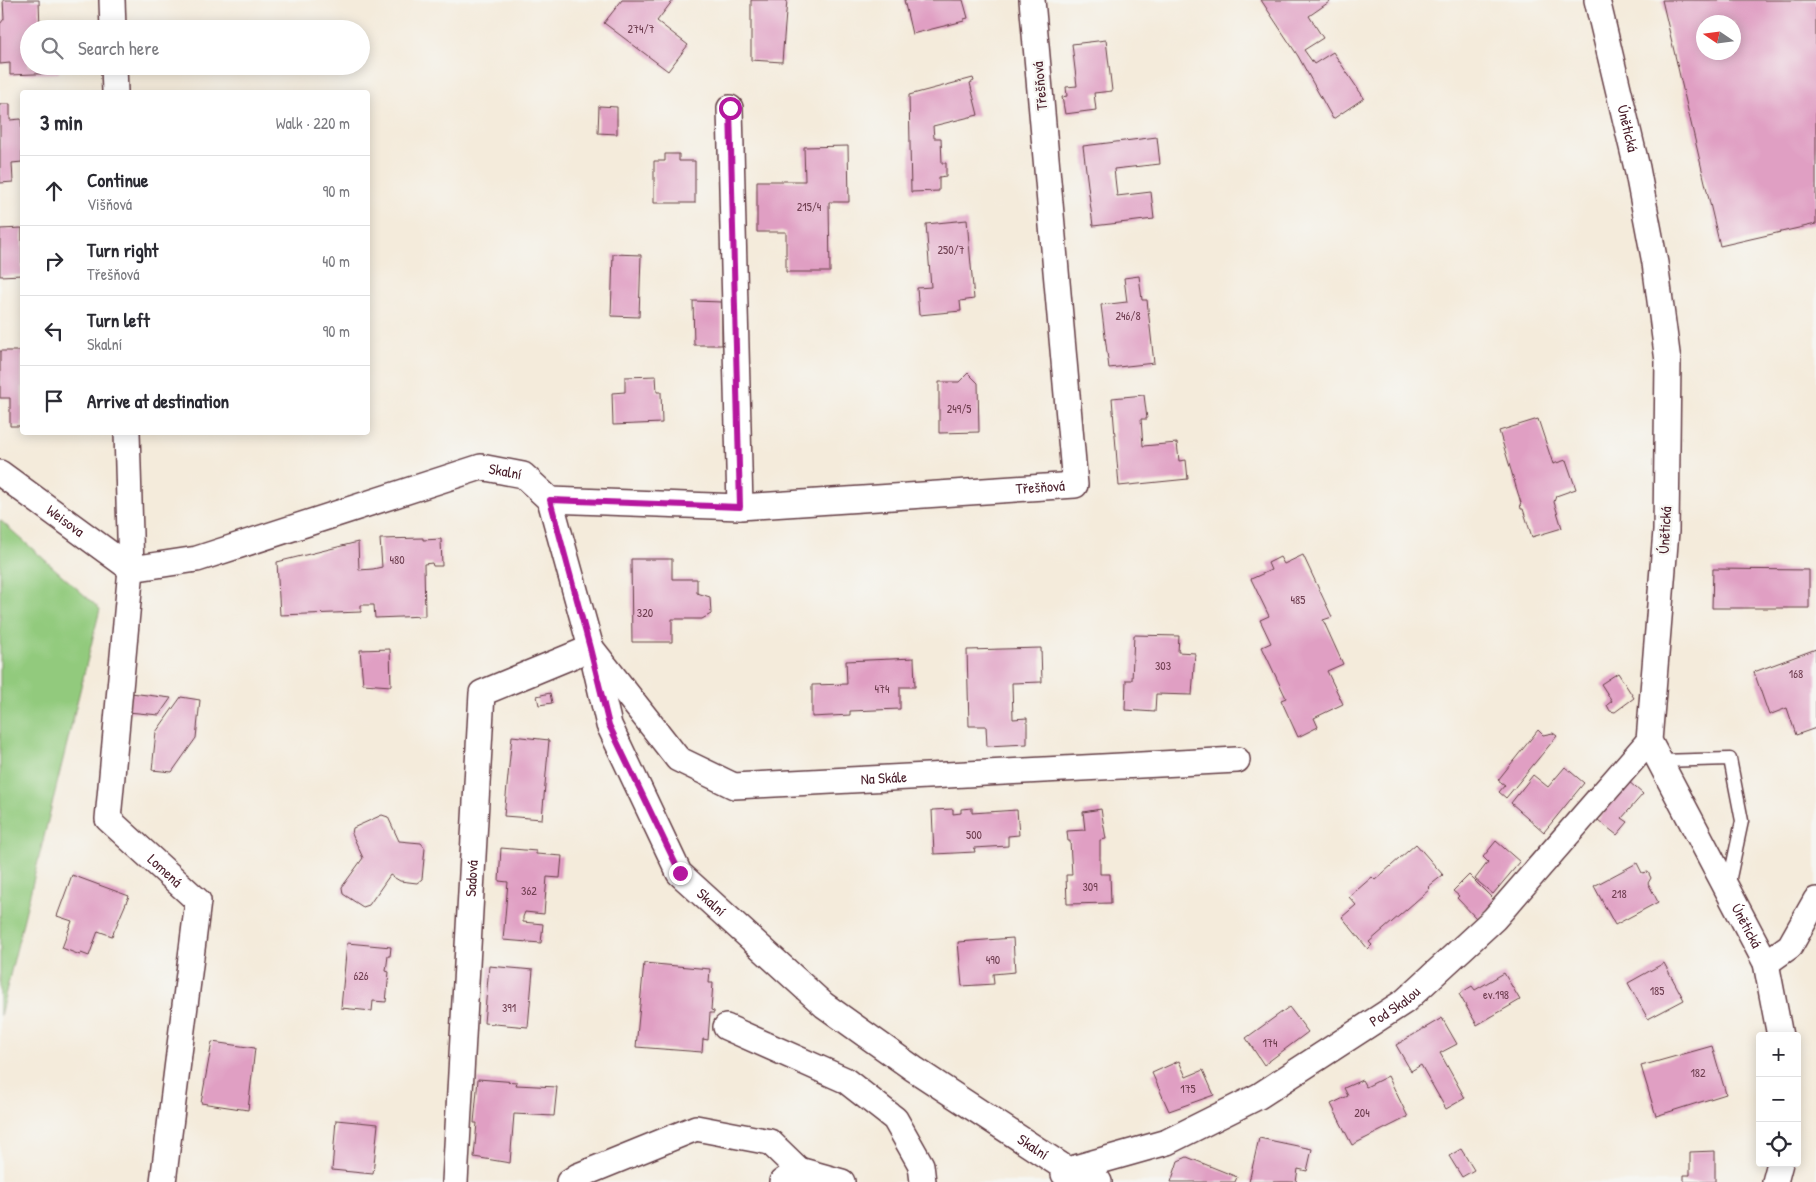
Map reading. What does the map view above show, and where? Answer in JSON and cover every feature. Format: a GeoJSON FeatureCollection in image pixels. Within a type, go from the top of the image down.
{"type":"FeatureCollection","features":[{"type":"Feature","properties":{"kind":"street"},"geometry":{"type":"LineString","coordinates":[[112,0],[112,20]]}},
{"type":"Feature","properties":{"kind":"street","name":"Třešňová"},"geometry":{"type":"LineString","coordinates":[[550,500],[740,507],[1075,485],[1032,0]]}},
{"type":"Feature","properties":{"kind":"street","name":"Únětická"},"geometry":{"type":"LineString","coordinates":[[1597,0],[1638,168],[1655,263],[1668,361],[1666,531],[1655,751],[1766,963],[1779,1032]]}},
{"type":"Feature","properties":{"kind":"street"},"geometry":{"type":"LineString","coordinates":[[114,75],[115,90]]}},
{"type":"Feature","properties":{"kind":"street"},"geometry":{"type":"LineString","coordinates":[[730,108],[740,507]]}},
{"type":"Feature","properties":{"kind":"street"},"geometry":{"type":"LineString","coordinates":[[126,435],[131,569]]}},
{"type":"Feature","properties":{"kind":"street","name":"Skalní"},"geometry":{"type":"LineString","coordinates":[[131,569],[197,559],[481,467],[523,476],[550,500],[609,725],[680,873],[824,1005],[1062,1176],[1099,1182]]}},
{"type":"Feature","properties":{"kind":"street","name":"Weisova"},"geometry":{"type":"LineString","coordinates":[[0,473],[131,569]]}},
{"type":"Feature","properties":{"kind":"street","name":"Lomená"},"geometry":{"type":"LineString","coordinates":[[131,569],[108,819],[198,901],[163,1182]]}},
{"type":"Feature","properties":{"kind":"street","name":"Na Skále"},"geometry":{"type":"LineString","coordinates":[[590,648],[678,759],[734,786],[1238,760]]}},
{"type":"Feature","properties":{"kind":"street","name":"Sadová"},"geometry":{"type":"LineString","coordinates":[[455,1182],[482,693],[590,648]]}},
{"type":"Feature","properties":{"kind":"street","name":"Pod Skalou"},"geometry":{"type":"LineString","coordinates":[[1062,1176],[1167,1142],[1259,1096],[1405,1001],[1494,919],[1655,751]]}},
{"type":"Feature","properties":{"kind":"street"},"geometry":{"type":"LineString","coordinates":[[1766,963],[1790,946],[1816,900]]}},
{"type":"Feature","properties":{"kind":"street"},"geometry":{"type":"LineString","coordinates":[[726,1027],[845,1080],[894,1119],[921,1165],[923,1182]]}},
{"type":"Feature","properties":{"kind":"street"},"geometry":{"type":"LineString","coordinates":[[569,1182],[578,1176],[696,1128],[770,1142],[791,1176],[842,1182]]}},
{"type":"Feature","properties":{"kind":"street"},"geometry":{"type":"LineString","coordinates":[[1775,1182],[1779,1167]]}},
{"type":"Feature","properties":{"kind":"lane"},"geometry":{"type":"LineString","coordinates":[[1655,751],[1730,759],[1742,821],[1728,890]]}},
{"type":"Feature","properties":{"kind":"green space"},"geometry":{"type":"Polygon","coordinates":[[[0,520],[100,609],[0,1016],[0,520]]]}},
{"type":"Feature","properties":{"kind":"building"},"geometry":{"type":"Polygon","coordinates":[[[3,0],[39,0],[40,20],[20,20],[20,75],[10,75],[10,63],[0,64],[0,24],[4,19],[3,0]]]}},
{"type":"Feature","properties":{"kind":"building"},"geometry":{"type":"Polygon","coordinates":[[[622,0],[673,0],[657,21],[688,45],[668,71],[604,23],[622,0]]]}},
{"type":"Feature","properties":{"kind":"building"},"geometry":{"type":"Polygon","coordinates":[[[751,0],[787,0],[782,62],[751,60],[751,0]]]}},
{"type":"Feature","properties":{"kind":"building"},"geometry":{"type":"Polygon","coordinates":[[[904,0],[963,0],[968,18],[964,19],[964,21],[912,34],[904,0]]]}},
{"type":"Feature","properties":{"kind":"building"},"geometry":{"type":"Polygon","coordinates":[[[1261,0],[1332,0],[1309,16],[1323,38],[1304,50],[1314,64],[1333,52],[1364,98],[1333,119],[1298,56],[1261,0]]]}},
{"type":"Feature","properties":{"kind":"building"},"geometry":{"type":"Polygon","coordinates":[[[1662,0],[1816,0],[1816,224],[1720,246],[1662,0]]]}},
{"type":"Feature","properties":{"kind":"building"},"geometry":{"type":"Polygon","coordinates":[[[1106,40],[1112,91],[1094,93],[1096,110],[1065,114],[1062,97],[1067,96],[1066,87],[1077,86],[1072,44],[1106,40]]]}},
{"type":"Feature","properties":{"kind":"building"},"geometry":{"type":"Polygon","coordinates":[[[973,78],[974,81],[970,83],[978,115],[933,126],[934,138],[941,138],[942,163],[946,163],[946,176],[939,177],[939,191],[911,192],[909,95],[973,78]]]}},
{"type":"Feature","properties":{"kind":"building"},"geometry":{"type":"Polygon","coordinates":[[[0,104],[10,104],[10,120],[20,119],[20,162],[12,163],[13,182],[0,183],[0,104]]]}},
{"type":"Feature","properties":{"kind":"building"},"geometry":{"type":"Polygon","coordinates":[[[599,106],[617,107],[617,134],[598,133],[599,106]]]}},
{"type":"Feature","properties":{"kind":"building"},"geometry":{"type":"Polygon","coordinates":[[[1157,137],[1160,164],[1114,169],[1117,196],[1151,192],[1154,219],[1093,226],[1083,146],[1157,137]]]}},
{"type":"Feature","properties":{"kind":"building"},"geometry":{"type":"Polygon","coordinates":[[[848,146],[849,202],[829,202],[830,272],[786,272],[786,232],[757,232],[757,181],[805,181],[804,147],[848,146]]]}},
{"type":"Feature","properties":{"kind":"building"},"geometry":{"type":"Polygon","coordinates":[[[665,154],[679,154],[679,161],[695,161],[695,203],[654,203],[654,161],[665,161],[665,154]]]}},
{"type":"Feature","properties":{"kind":"building"},"geometry":{"type":"Polygon","coordinates":[[[967,220],[974,299],[960,301],[961,311],[919,315],[917,288],[931,287],[926,224],[967,220]]]}},
{"type":"Feature","properties":{"kind":"building"},"geometry":{"type":"Polygon","coordinates":[[[20,228],[20,275],[0,276],[0,229],[20,228]]]}},
{"type":"Feature","properties":{"kind":"building"},"geometry":{"type":"Polygon","coordinates":[[[613,254],[641,255],[639,317],[611,316],[613,254]]]}},
{"type":"Feature","properties":{"kind":"building"},"geometry":{"type":"Polygon","coordinates":[[[1139,276],[1142,300],[1147,300],[1154,363],[1109,368],[1101,305],[1127,302],[1124,278],[1139,276]]]}},
{"type":"Feature","properties":{"kind":"building"},"geometry":{"type":"Polygon","coordinates":[[[693,301],[722,302],[722,345],[694,345],[693,301]]]}},
{"type":"Feature","properties":{"kind":"building"},"geometry":{"type":"Polygon","coordinates":[[[0,351],[20,351],[20,426],[10,426],[10,398],[0,398],[0,351]]]}},
{"type":"Feature","properties":{"kind":"building"},"geometry":{"type":"Polygon","coordinates":[[[968,373],[978,383],[979,432],[939,433],[939,382],[959,382],[968,373]]]}},
{"type":"Feature","properties":{"kind":"building"},"geometry":{"type":"Polygon","coordinates":[[[656,376],[657,392],[661,392],[662,423],[613,425],[612,393],[625,392],[625,377],[656,376]]]}},
{"type":"Feature","properties":{"kind":"building"},"geometry":{"type":"Polygon","coordinates":[[[1144,395],[1147,419],[1141,419],[1143,446],[1177,443],[1179,461],[1186,460],[1188,479],[1119,486],[1112,398],[1144,395]]]}},
{"type":"Feature","properties":{"kind":"building"},"geometry":{"type":"Polygon","coordinates":[[[1538,419],[1553,464],[1566,460],[1576,489],[1556,496],[1554,502],[1562,528],[1532,537],[1523,509],[1521,509],[1521,503],[1499,431],[1538,419]]]}},
{"type":"Feature","properties":{"kind":"building"},"geometry":{"type":"Polygon","coordinates":[[[423,538],[423,540],[441,539],[442,566],[433,566],[432,563],[424,564],[425,616],[375,618],[374,605],[361,605],[361,612],[280,615],[277,562],[358,542],[359,570],[373,569],[382,567],[380,539],[423,538]]]}},
{"type":"Feature","properties":{"kind":"building"},"geometry":{"type":"Polygon","coordinates":[[[1303,555],[1332,617],[1323,620],[1343,664],[1327,671],[1343,704],[1314,718],[1318,727],[1298,737],[1281,700],[1286,698],[1262,647],[1271,643],[1260,620],[1269,616],[1251,579],[1271,570],[1268,563],[1280,557],[1284,564],[1303,555]]]}},
{"type":"Feature","properties":{"kind":"building"},"geometry":{"type":"Polygon","coordinates":[[[631,559],[672,559],[672,579],[697,579],[697,593],[710,597],[711,614],[702,619],[672,619],[672,642],[632,642],[631,559]]]}},
{"type":"Feature","properties":{"kind":"building"},"geometry":{"type":"Polygon","coordinates":[[[1713,569],[1809,570],[1809,608],[1712,608],[1713,569]]]}},
{"type":"Feature","properties":{"kind":"building"},"geometry":{"type":"Polygon","coordinates":[[[1134,635],[1179,636],[1178,652],[1195,653],[1192,695],[1156,694],[1155,712],[1125,710],[1126,680],[1132,680],[1134,635]]]}},
{"type":"Feature","properties":{"kind":"building"},"geometry":{"type":"Polygon","coordinates":[[[1041,648],[1042,682],[1012,683],[1013,719],[1027,718],[1027,744],[987,746],[986,726],[969,726],[967,650],[1041,648]]]}},
{"type":"Feature","properties":{"kind":"building"},"geometry":{"type":"Polygon","coordinates":[[[390,649],[391,686],[363,684],[360,650],[390,649]]]}},
{"type":"Feature","properties":{"kind":"building"},"geometry":{"type":"Polygon","coordinates":[[[1816,649],[1816,728],[1796,735],[1787,708],[1769,715],[1754,672],[1816,649]]]}},
{"type":"Feature","properties":{"kind":"building"},"geometry":{"type":"Polygon","coordinates":[[[914,658],[915,687],[900,687],[900,709],[850,711],[850,715],[812,717],[812,685],[847,684],[846,661],[914,658]]]}},
{"type":"Feature","properties":{"kind":"building"},"geometry":{"type":"Polygon","coordinates":[[[1618,673],[1634,698],[1615,712],[1610,711],[1607,705],[1612,701],[1601,684],[1618,673]]]}},
{"type":"Feature","properties":{"kind":"building"},"geometry":{"type":"Polygon","coordinates":[[[131,693],[171,698],[159,715],[128,712],[131,693]]]}},
{"type":"Feature","properties":{"kind":"building"},"geometry":{"type":"Polygon","coordinates":[[[550,693],[552,703],[539,705],[537,696],[550,693]]]}},
{"type":"Feature","properties":{"kind":"building"},"geometry":{"type":"Polygon","coordinates":[[[181,697],[200,700],[196,738],[172,772],[152,770],[156,732],[181,697]]]}},
{"type":"Feature","properties":{"kind":"building"},"geometry":{"type":"Polygon","coordinates":[[[1538,730],[1543,735],[1553,733],[1557,736],[1506,798],[1499,792],[1505,785],[1498,780],[1538,730]]]}},
{"type":"Feature","properties":{"kind":"building"},"geometry":{"type":"Polygon","coordinates":[[[512,736],[549,740],[542,819],[504,816],[512,736]]]}},
{"type":"Feature","properties":{"kind":"building"},"geometry":{"type":"Polygon","coordinates":[[[1565,767],[1584,783],[1544,832],[1511,803],[1533,775],[1548,787],[1565,767]]]}},
{"type":"Feature","properties":{"kind":"building"},"geometry":{"type":"Polygon","coordinates":[[[1628,781],[1643,794],[1622,818],[1628,822],[1617,835],[1598,820],[1628,781]]]}},
{"type":"Feature","properties":{"kind":"building"},"geometry":{"type":"Polygon","coordinates":[[[972,808],[972,813],[1017,810],[1019,835],[1008,836],[1008,846],[974,848],[975,852],[934,854],[932,810],[953,809],[953,814],[961,813],[961,809],[972,808]]]}},
{"type":"Feature","properties":{"kind":"building"},"geometry":{"type":"Polygon","coordinates":[[[1101,809],[1106,839],[1100,840],[1100,874],[1110,874],[1111,903],[1067,904],[1066,875],[1072,875],[1070,841],[1068,841],[1067,831],[1085,830],[1083,812],[1101,809]]]}},
{"type":"Feature","properties":{"kind":"building"},"geometry":{"type":"Polygon","coordinates":[[[382,815],[388,817],[399,841],[421,843],[425,848],[422,879],[417,883],[400,881],[390,875],[369,905],[363,907],[343,894],[342,887],[363,858],[352,834],[353,828],[382,815]]]}},
{"type":"Feature","properties":{"kind":"building"},"geometry":{"type":"Polygon","coordinates":[[[1496,841],[1520,862],[1493,894],[1475,879],[1488,862],[1483,857],[1496,841]]]}},
{"type":"Feature","properties":{"kind":"building"},"geometry":{"type":"Polygon","coordinates":[[[1416,844],[1443,875],[1428,887],[1430,889],[1369,942],[1372,945],[1368,949],[1342,917],[1356,905],[1349,897],[1372,877],[1375,880],[1416,844]]]}},
{"type":"Feature","properties":{"kind":"building"},"geometry":{"type":"Polygon","coordinates":[[[501,848],[536,851],[536,854],[562,856],[560,878],[547,877],[544,914],[525,912],[523,917],[523,922],[543,924],[541,943],[503,940],[508,882],[499,881],[501,848]]]}},
{"type":"Feature","properties":{"kind":"building"},"geometry":{"type":"Polygon","coordinates":[[[1637,863],[1642,873],[1648,872],[1651,878],[1648,883],[1658,902],[1615,925],[1594,886],[1637,863]]]}},
{"type":"Feature","properties":{"kind":"building"},"geometry":{"type":"Polygon","coordinates":[[[72,875],[129,896],[112,936],[98,931],[89,956],[81,953],[80,955],[62,948],[72,921],[57,916],[72,875]]]}},
{"type":"Feature","properties":{"kind":"building"},"geometry":{"type":"Polygon","coordinates":[[[1469,875],[1496,902],[1477,919],[1457,898],[1459,896],[1453,891],[1469,875]]]}},
{"type":"Feature","properties":{"kind":"building"},"geometry":{"type":"Polygon","coordinates":[[[1013,938],[1015,972],[993,974],[994,984],[962,986],[958,942],[1013,938]]]}},
{"type":"Feature","properties":{"kind":"building"},"geometry":{"type":"Polygon","coordinates":[[[347,943],[391,947],[386,971],[389,972],[386,1002],[373,1001],[372,1011],[341,1008],[347,943]]]}},
{"type":"Feature","properties":{"kind":"building"},"geometry":{"type":"Polygon","coordinates":[[[644,963],[710,969],[709,983],[713,983],[711,1010],[714,1013],[710,1013],[708,1040],[703,1039],[702,1052],[636,1047],[644,963]]]}},
{"type":"Feature","properties":{"kind":"building"},"geometry":{"type":"Polygon","coordinates":[[[1664,963],[1684,1000],[1648,1019],[1628,983],[1664,963]]]}},
{"type":"Feature","properties":{"kind":"building"},"geometry":{"type":"Polygon","coordinates":[[[489,966],[533,970],[528,1027],[484,1023],[489,966]]]}},
{"type":"Feature","properties":{"kind":"building"},"geometry":{"type":"Polygon","coordinates":[[[1504,973],[1520,1000],[1477,1025],[1459,994],[1472,986],[1475,990],[1504,973]]]}},
{"type":"Feature","properties":{"kind":"building"},"geometry":{"type":"Polygon","coordinates":[[[1289,1007],[1308,1032],[1264,1065],[1246,1038],[1289,1007]]]}},
{"type":"Feature","properties":{"kind":"building"},"geometry":{"type":"Polygon","coordinates":[[[1442,1018],[1457,1044],[1440,1053],[1465,1098],[1446,1109],[1421,1065],[1411,1071],[1396,1045],[1442,1018]]]}},
{"type":"Feature","properties":{"kind":"building"},"geometry":{"type":"Polygon","coordinates":[[[212,1042],[255,1048],[248,1110],[201,1103],[212,1042]]]}},
{"type":"Feature","properties":{"kind":"building"},"geometry":{"type":"Polygon","coordinates":[[[1712,1046],[1726,1094],[1656,1116],[1641,1066],[1712,1046]]]}},
{"type":"Feature","properties":{"kind":"building"},"geometry":{"type":"Polygon","coordinates":[[[1179,1061],[1186,1077],[1203,1070],[1214,1095],[1169,1111],[1152,1073],[1179,1061]]]}},
{"type":"Feature","properties":{"kind":"building"},"geometry":{"type":"Polygon","coordinates":[[[1388,1076],[1408,1117],[1352,1145],[1331,1104],[1348,1096],[1344,1088],[1362,1080],[1366,1087],[1388,1076]]]}},
{"type":"Feature","properties":{"kind":"building"},"geometry":{"type":"Polygon","coordinates":[[[478,1079],[517,1082],[516,1085],[557,1087],[554,1116],[514,1114],[510,1163],[474,1157],[477,1123],[474,1123],[478,1079]]]}},
{"type":"Feature","properties":{"kind":"building"},"geometry":{"type":"Polygon","coordinates":[[[336,1120],[378,1124],[373,1174],[332,1170],[336,1120]]]}},
{"type":"Feature","properties":{"kind":"building"},"geometry":{"type":"Polygon","coordinates":[[[1259,1138],[1312,1149],[1307,1171],[1298,1169],[1296,1182],[1249,1182],[1259,1138]]]}},
{"type":"Feature","properties":{"kind":"building"},"geometry":{"type":"Polygon","coordinates":[[[1461,1149],[1474,1170],[1462,1177],[1449,1156],[1461,1149]]]}},
{"type":"Feature","properties":{"kind":"building"},"geometry":{"type":"Polygon","coordinates":[[[1715,1151],[1715,1182],[1684,1182],[1684,1175],[1690,1175],[1690,1152],[1715,1151]]]}},
{"type":"Feature","properties":{"kind":"building"},"geometry":{"type":"Polygon","coordinates":[[[1187,1157],[1237,1177],[1235,1182],[1171,1182],[1178,1161],[1187,1157]]]}},
{"type":"Feature","properties":{"kind":"route"},"geometry":{"type":"LineString","coordinates":[[680,873],[609,725],[550,500],[740,507],[730,108]]}}]}
